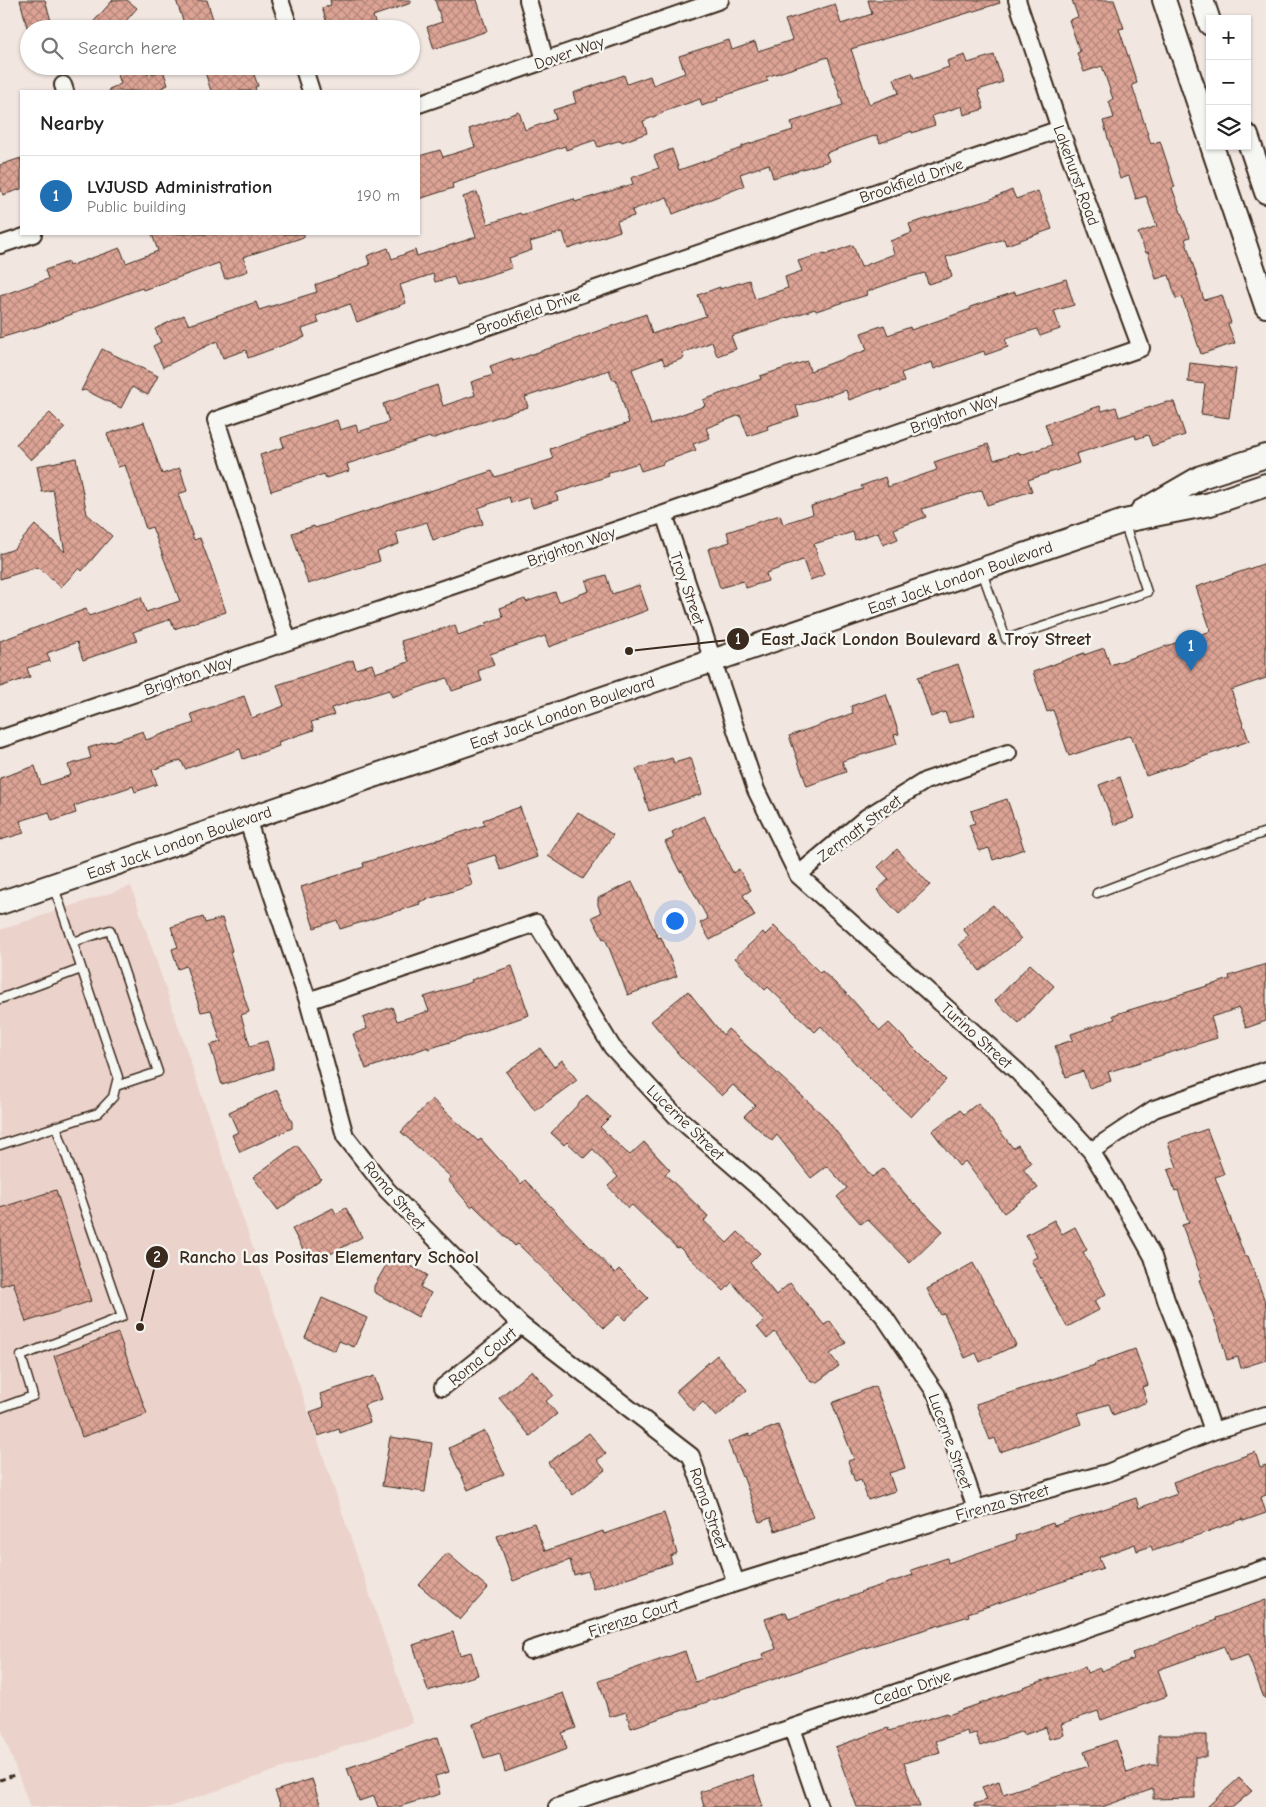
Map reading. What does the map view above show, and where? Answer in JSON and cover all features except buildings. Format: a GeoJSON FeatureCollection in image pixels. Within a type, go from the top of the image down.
{"type":"FeatureCollection","features":[{"type":"Feature","properties":{"kind":"main road"},"geometry":{"type":"LineString","coordinates":[[1164,0],[1206,126]]}},
{"type":"Feature","properties":{"kind":"main road"},"geometry":{"type":"LineString","coordinates":[[1202,0],[1207,15]]}},
{"type":"Feature","properties":{"kind":"main road"},"geometry":{"type":"LineString","coordinates":[[1251,148],[1266,192]]}},
{"type":"Feature","properties":{"kind":"main road"},"geometry":{"type":"LineString","coordinates":[[1213,150],[1266,306]]}},
{"type":"Feature","properties":{"kind":"main road","name":"East Jack London Boulevard"},"geometry":{"type":"LineString","coordinates":[[1124,521],[1201,477],[1266,456]]}},
{"type":"Feature","properties":{"kind":"main road","name":"East Jack London Boulevard"},"geometry":{"type":"LineString","coordinates":[[0,903],[1124,521],[1210,504],[1266,485]]}},
{"type":"Feature","properties":{"kind":"street"},"geometry":{"type":"LineString","coordinates":[[280,0],[287,20]]}},
{"type":"Feature","properties":{"kind":"street"},"geometry":{"type":"LineString","coordinates":[[528,0],[545,60]]}},
{"type":"Feature","properties":{"kind":"street","name":"Dover Way"},"geometry":{"type":"LineString","coordinates":[[420,104],[720,0]]}},
{"type":"Feature","properties":{"kind":"street","name":"Lakehurst Road"},"geometry":{"type":"LineString","coordinates":[[1017,0],[1060,129],[1141,348]]}},
{"type":"Feature","properties":{"kind":"street"},"geometry":{"type":"LineString","coordinates":[[305,75],[311,90]]}},
{"type":"Feature","properties":{"kind":"street","name":"Brookfield Drive"},"geometry":{"type":"LineString","coordinates":[[288,642],[216,420],[1060,129]]}},
{"type":"Feature","properties":{"kind":"street"},"geometry":{"type":"LineString","coordinates":[[0,245],[30,235]]}},
{"type":"Feature","properties":{"kind":"street","name":"Brighton Way"},"geometry":{"type":"LineString","coordinates":[[0,739],[664,514],[1141,348]]}},
{"type":"Feature","properties":{"kind":"street","name":"Troy Street"},"geometry":{"type":"LineString","coordinates":[[664,514],[713,661]]}},
{"type":"Feature","properties":{"kind":"street","name":"Turino Street"},"geometry":{"type":"LineString","coordinates":[[713,661],[756,790],[798,875],[1018,1072],[1091,1151],[1128,1210],[1153,1257],[1166,1300],[1184,1345],[1213,1431]]}},
{"type":"Feature","properties":{"kind":"street","name":"Zermatt Street"},"geometry":{"type":"LineString","coordinates":[[798,875],[867,818],[925,781],[1008,753]]}},
{"type":"Feature","properties":{"kind":"street","name":"Roma Street"},"geometry":{"type":"LineString","coordinates":[[247,819],[308,1001],[345,1136],[387,1190],[521,1325],[691,1456],[736,1583]]}},
{"type":"Feature","properties":{"kind":"street","name":"Lucerne Street"},"geometry":{"type":"LineString","coordinates":[[308,1001],[536,923],[612,1047],[676,1116],[766,1196],[823,1251],[883,1315],[937,1395],[976,1508]]}},
{"type":"Feature","properties":{"kind":"street"},"geometry":{"type":"LineString","coordinates":[[1091,1151],[1154,1109],[1266,1070]]}},
{"type":"Feature","properties":{"kind":"street","name":"Roma Court"},"geometry":{"type":"LineString","coordinates":[[443,1387],[521,1325]]}},
{"type":"Feature","properties":{"kind":"street","name":"Firenza Street"},"geometry":{"type":"LineString","coordinates":[[736,1583],[976,1508],[1107,1473],[1213,1431],[1266,1415]]}},
{"type":"Feature","properties":{"kind":"street","name":"Cedar Drive"},"geometry":{"type":"LineString","coordinates":[[568,1805],[1266,1568]]}},
{"type":"Feature","properties":{"kind":"street","name":"Firenza Court"},"geometry":{"type":"LineString","coordinates":[[530,1650],[736,1583]]}},
{"type":"Feature","properties":{"kind":"street"},"geometry":{"type":"LineString","coordinates":[[792,1728],[819,1807]]}},
{"type":"Feature","properties":{"kind":"lane"},"geometry":{"type":"LineString","coordinates":[[982,570],[1006,639],[1147,592],[1124,521]]}},
{"type":"Feature","properties":{"kind":"lane"},"geometry":{"type":"LineString","coordinates":[[1097,893],[1266,832]]}},
{"type":"Feature","properties":{"kind":"lane"},"geometry":{"type":"LineString","coordinates":[[0,1145],[98,1113],[113,1097],[118,1077],[53,885]]}},
{"type":"Feature","properties":{"kind":"lane"},"geometry":{"type":"LineString","coordinates":[[73,942],[110,930],[158,1072],[116,1086]]}},
{"type":"Feature","properties":{"kind":"lane"},"geometry":{"type":"LineString","coordinates":[[0,998],[82,969]]}},
{"type":"Feature","properties":{"kind":"lane"},"geometry":{"type":"LineString","coordinates":[[0,1408],[33,1396],[21,1356],[122,1317],[56,1126]]}},
{"type":"Feature","properties":{"kind":"path"},"geometry":{"type":"LineString","coordinates":[[0,1780],[17,1774]]}},
{"type":"Feature","properties":{"kind":"shaded area"},"geometry":{"type":"Polygon","coordinates":[[[131,886],[413,1723],[169,1807],[30,1807],[0,1725],[0,930],[131,886]]]}},
{"type":"Feature","properties":{"kind":"place","name":"East Jack London Boulevard & Troy Street"},"geometry":{"type":"Point","coordinates":[629,651]}},
{"type":"Feature","properties":{"kind":"place","name":"LVJUSD Administration"},"geometry":{"type":"Point","coordinates":[1191,671]}},
{"type":"Feature","properties":{"kind":"place","name":"Rancho Las Positas Elementary School"},"geometry":{"type":"Point","coordinates":[140,1327]}}]}
